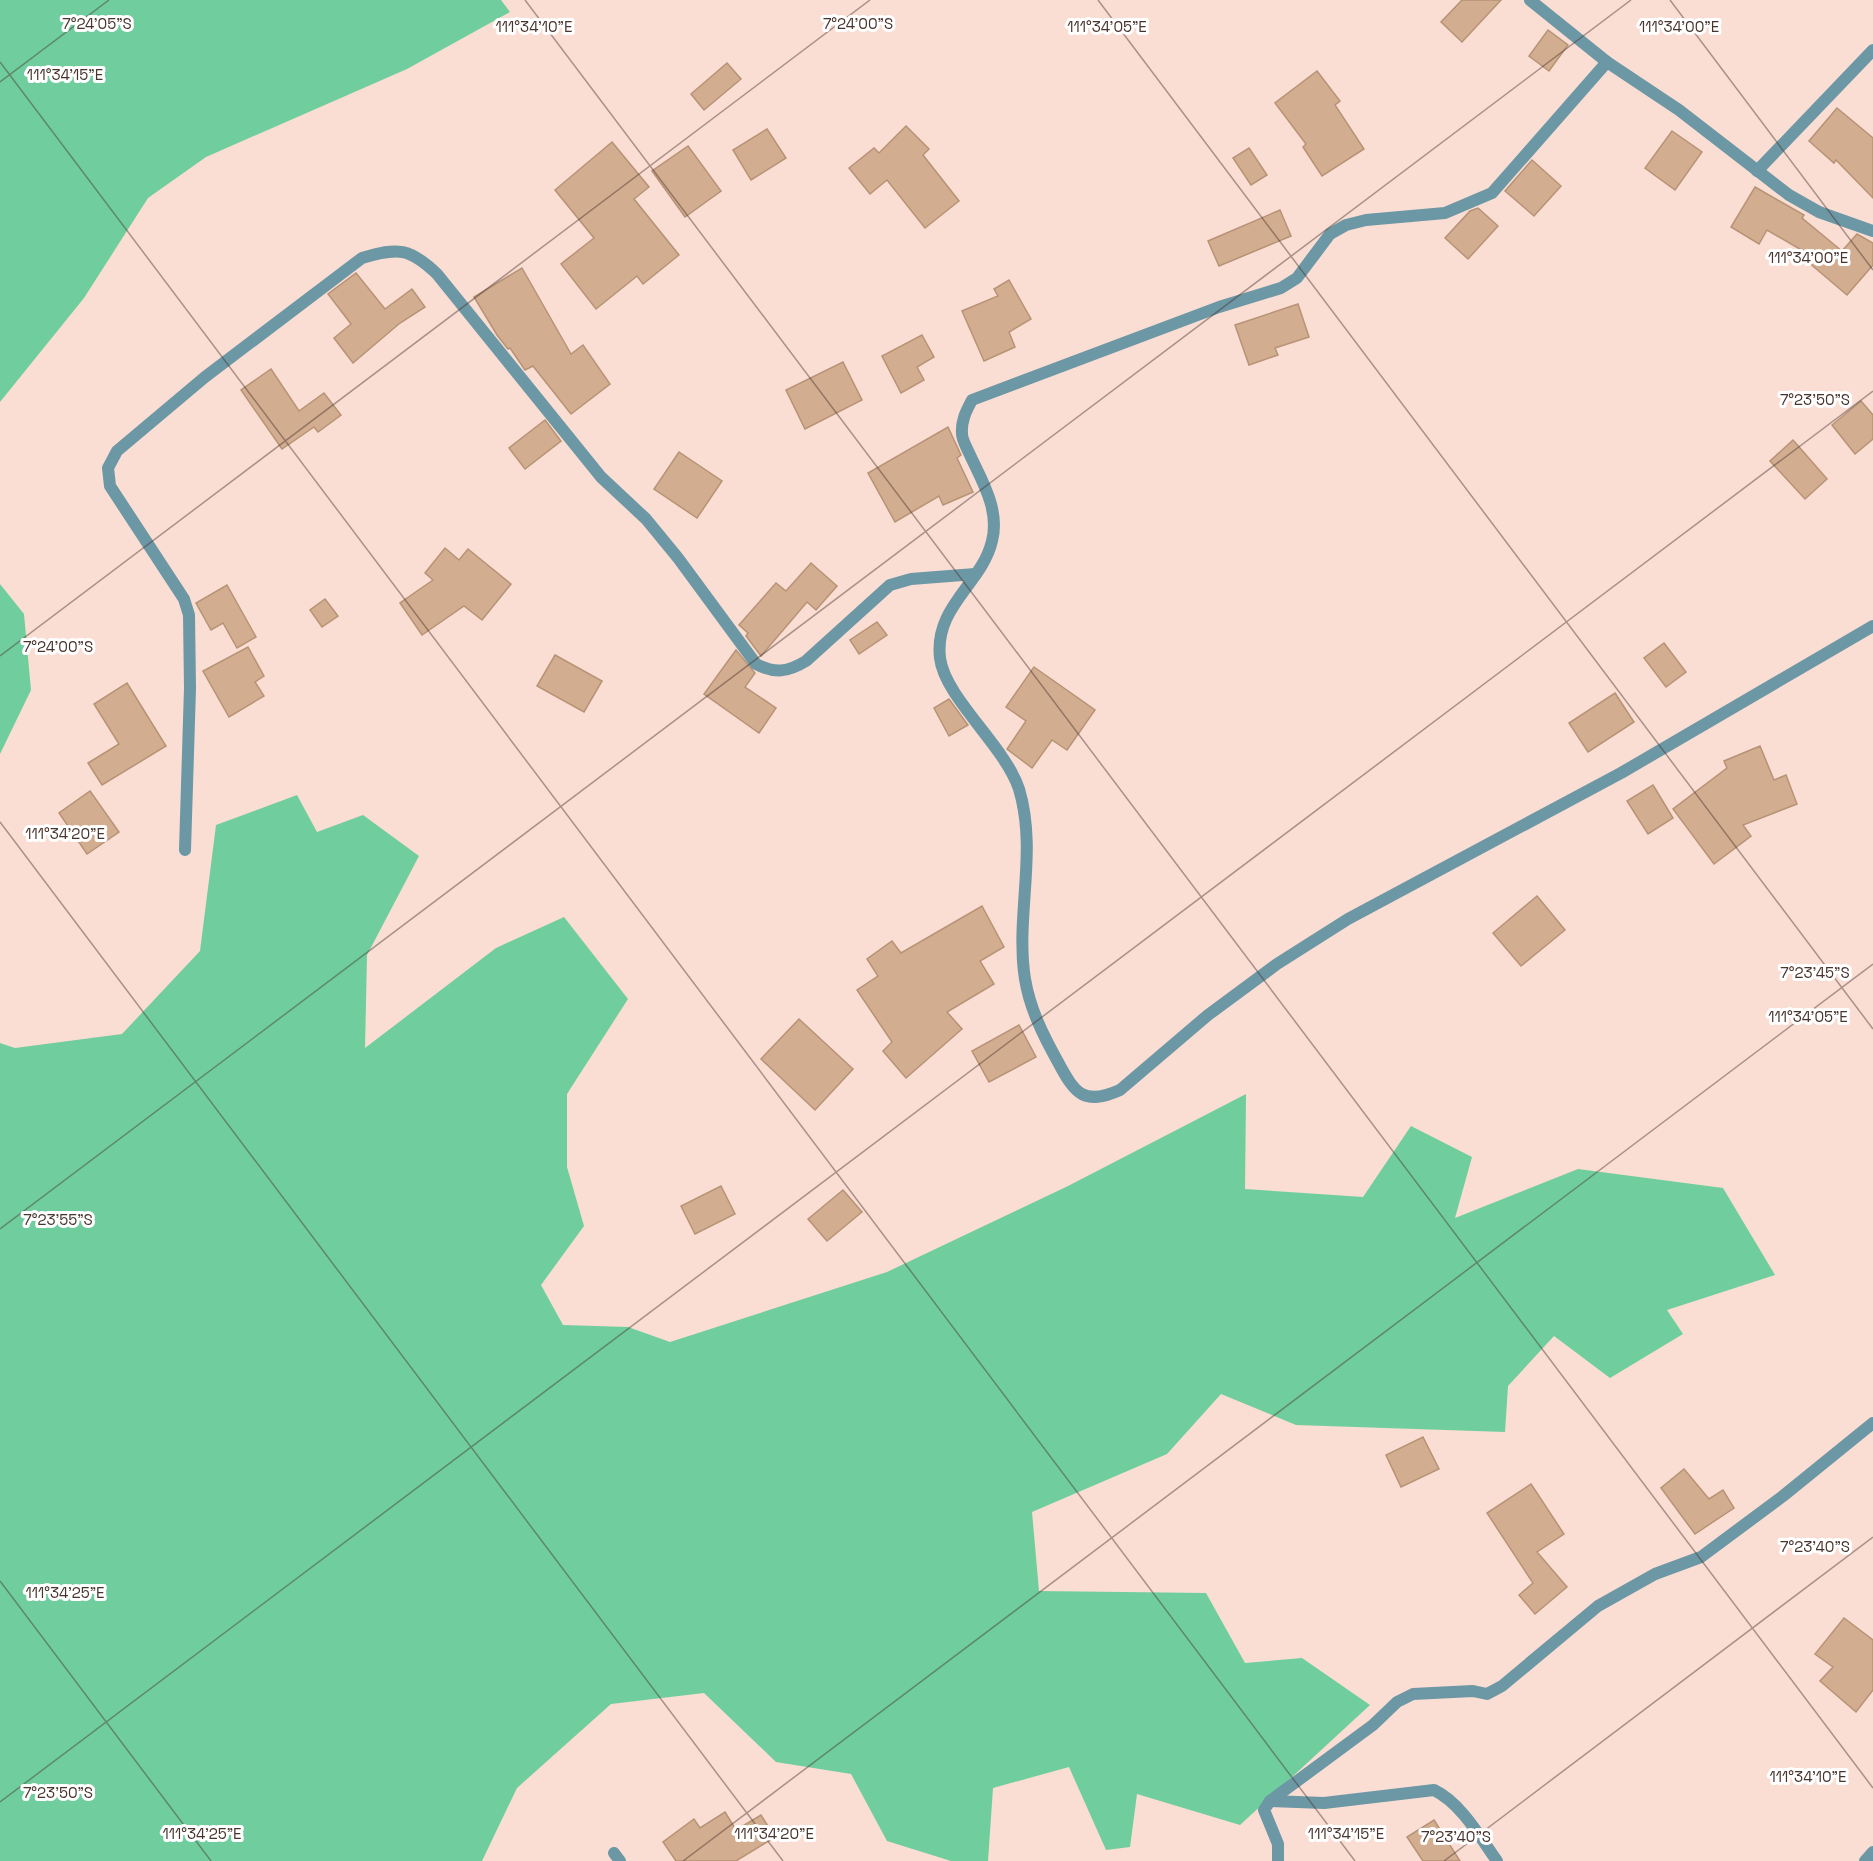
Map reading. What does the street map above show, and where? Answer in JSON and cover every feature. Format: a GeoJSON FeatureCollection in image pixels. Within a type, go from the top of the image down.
{"type":"FeatureCollection","features":[{"type":"Feature","properties":{"kind":"street"},"geometry":{"type":"LineString","coordinates":[[1530,0],[1607,62],[1679,110],[1789,195],[1819,212],[1873,231]]}},
{"type":"Feature","properties":{"kind":"street"},"geometry":{"type":"LineString","coordinates":[[1757,171],[1873,50]]}},
{"type":"Feature","properties":{"kind":"street"},"geometry":{"type":"LineString","coordinates":[[1607,62],[1492,193],[1445,213],[1366,220],[1346,225],[1330,234],[1297,278],[1281,288],[1219,307],[972,400],[964,416],[962,435],[991,502],[992,541],[975,574],[952,605],[945,623],[940,658],[946,680],[1008,766],[1018,788],[1024,812],[1028,877],[1023,951],[1032,1009],[1065,1076],[1077,1092],[1089,1098],[1103,1098],[1133,1081],[1208,1015],[1277,964],[1348,919],[1621,773],[1873,626]]}},
{"type":"Feature","properties":{"kind":"street"},"geometry":{"type":"LineString","coordinates":[[185,850],[190,688],[189,615],[184,599],[110,486],[108,468],[117,452],[205,377],[362,258],[384,251],[405,252],[419,257],[437,274],[601,477],[646,519],[678,558],[756,663],[772,672],[794,669],[806,661],[890,585],[911,579],[975,574]]}},
{"type":"Feature","properties":{"kind":"street"},"geometry":{"type":"LineString","coordinates":[[1278,1861],[1278,1844],[1264,1810],[1270,1801],[1373,1725],[1397,1702],[1413,1694],[1473,1691],[1487,1694],[1502,1686],[1598,1606],[1655,1574],[1701,1557],[1783,1496],[1873,1423]]}},
{"type":"Feature","properties":{"kind":"street"},"geometry":{"type":"LineString","coordinates":[[1270,1801],[1324,1803],[1434,1790],[1443,1794],[1468,1820],[1497,1861]]}},
{"type":"Feature","properties":{"kind":"street"},"geometry":{"type":"LineString","coordinates":[[1865,1861],[1873,1852]]}},
{"type":"Feature","properties":{"kind":"shaded area"},"geometry":{"type":"Polygon","coordinates":[[[0,0],[501,0],[510,12],[407,69],[206,157],[148,198],[84,298],[0,402],[0,0]]]}},
{"type":"Feature","properties":{"kind":"shaded area"},"geometry":{"type":"Polygon","coordinates":[[[0,584],[24,614],[31,690],[0,754],[0,584]]]}},
{"type":"Feature","properties":{"kind":"shaded area"},"geometry":{"type":"Polygon","coordinates":[[[297,795],[317,832],[363,815],[419,856],[367,955],[365,1048],[496,948],[564,917],[628,999],[567,1094],[567,1167],[584,1226],[541,1285],[563,1325],[628,1327],[670,1342],[887,1272],[1068,1186],[1246,1094],[1245,1189],[1363,1197],[1411,1126],[1472,1157],[1455,1218],[1578,1169],[1723,1188],[1775,1275],[1667,1310],[1683,1334],[1610,1378],[1554,1336],[1508,1386],[1505,1432],[1296,1425],[1221,1394],[1167,1454],[1032,1512],[1039,1591],[1206,1593],[1245,1663],[1302,1658],[1370,1705],[1240,1825],[1137,1794],[1130,1847],[1106,1850],[1069,1767],[993,1788],[988,1861],[951,1861],[887,1841],[851,1774],[776,1762],[704,1693],[611,1704],[517,1788],[482,1861],[0,1861],[0,1043],[15,1048],[122,1034],[200,951],[216,825],[297,795]]]}},
{"type":"Feature","properties":{"kind":"building"},"geometry":{"type":"Polygon","coordinates":[[[1462,0],[1501,0],[1462,42],[1441,22],[1462,0]]]}},
{"type":"Feature","properties":{"kind":"building"},"geometry":{"type":"Polygon","coordinates":[[[1548,30],[1568,45],[1549,71],[1529,56],[1548,30]]]}},
{"type":"Feature","properties":{"kind":"building"},"geometry":{"type":"Polygon","coordinates":[[[727,63],[741,79],[704,110],[691,94],[727,63]]]}},
{"type":"Feature","properties":{"kind":"building"},"geometry":{"type":"Polygon","coordinates":[[[1317,71],[1340,101],[1335,105],[1364,149],[1322,176],[1303,147],[1306,144],[1275,103],[1317,71]]]}},
{"type":"Feature","properties":{"kind":"building"},"geometry":{"type":"Polygon","coordinates":[[[1837,108],[1873,138],[1873,198],[1836,160],[1834,163],[1809,141],[1837,108]]]}},
{"type":"Feature","properties":{"kind":"building"},"geometry":{"type":"Polygon","coordinates":[[[906,126],[929,149],[923,155],[959,201],[925,228],[887,180],[870,194],[849,168],[874,148],[879,153],[906,126]]]}},
{"type":"Feature","properties":{"kind":"building"},"geometry":{"type":"Polygon","coordinates":[[[767,129],[786,158],[751,180],[733,150],[767,129]]]}},
{"type":"Feature","properties":{"kind":"building"},"geometry":{"type":"Polygon","coordinates":[[[1672,131],[1702,152],[1675,190],[1645,168],[1672,131]]]}},
{"type":"Feature","properties":{"kind":"building"},"geometry":{"type":"Polygon","coordinates":[[[612,142],[649,187],[634,199],[679,255],[643,284],[637,276],[596,309],[561,264],[594,238],[555,190],[612,142]]]}},
{"type":"Feature","properties":{"kind":"building"},"geometry":{"type":"Polygon","coordinates":[[[688,146],[721,191],[685,217],[652,171],[688,146]]]}},
{"type":"Feature","properties":{"kind":"building"},"geometry":{"type":"Polygon","coordinates":[[[1249,148],[1267,175],[1251,185],[1233,158],[1249,148]]]}},
{"type":"Feature","properties":{"kind":"building"},"geometry":{"type":"Polygon","coordinates":[[[1532,160],[1561,186],[1534,216],[1505,191],[1532,160]]]}},
{"type":"Feature","properties":{"kind":"building"},"geometry":{"type":"Polygon","coordinates":[[[1755,187],[1804,215],[1802,218],[1842,251],[1857,234],[1873,243],[1873,265],[1847,295],[1801,256],[1805,252],[1767,230],[1759,244],[1731,227],[1755,187]]]}},
{"type":"Feature","properties":{"kind":"building"},"geometry":{"type":"Polygon","coordinates":[[[1478,208],[1498,226],[1468,259],[1445,238],[1470,211],[1478,208]]]}},
{"type":"Feature","properties":{"kind":"building"},"geometry":{"type":"Polygon","coordinates":[[[1280,210],[1291,236],[1219,266],[1208,241],[1280,210]]]}},
{"type":"Feature","properties":{"kind":"building"},"geometry":{"type":"Polygon","coordinates":[[[522,268],[571,354],[583,345],[610,384],[571,414],[533,366],[525,370],[510,348],[508,349],[497,335],[474,297],[522,268]]]}},
{"type":"Feature","properties":{"kind":"building"},"geometry":{"type":"Polygon","coordinates":[[[356,273],[385,309],[412,289],[425,307],[400,323],[353,363],[334,338],[351,324],[328,294],[356,273]]]}},
{"type":"Feature","properties":{"kind":"building"},"geometry":{"type":"Polygon","coordinates":[[[1009,280],[1031,319],[1009,332],[1015,347],[984,361],[962,311],[998,296],[994,289],[1009,280]]]}},
{"type":"Feature","properties":{"kind":"building"},"geometry":{"type":"Polygon","coordinates":[[[1298,304],[1309,337],[1275,348],[1278,355],[1249,365],[1235,325],[1298,304]]]}},
{"type":"Feature","properties":{"kind":"building"},"geometry":{"type":"Polygon","coordinates":[[[922,335],[934,357],[917,367],[924,380],[901,393],[882,356],[922,335]]]}},
{"type":"Feature","properties":{"kind":"building"},"geometry":{"type":"Polygon","coordinates":[[[843,362],[862,400],[805,429],[786,390],[843,362]]]}},
{"type":"Feature","properties":{"kind":"building"},"geometry":{"type":"Polygon","coordinates":[[[271,369],[299,411],[324,393],[341,415],[318,432],[314,427],[282,449],[241,390],[271,369]]]}},
{"type":"Feature","properties":{"kind":"building"},"geometry":{"type":"Polygon","coordinates":[[[1861,401],[1873,415],[1873,439],[1855,454],[1832,425],[1861,401]]]}},
{"type":"Feature","properties":{"kind":"building"},"geometry":{"type":"Polygon","coordinates":[[[545,420],[561,441],[525,469],[509,448],[545,420]]]}},
{"type":"Feature","properties":{"kind":"building"},"geometry":{"type":"Polygon","coordinates":[[[948,427],[961,455],[957,458],[973,492],[943,505],[939,496],[895,522],[868,473],[948,427]]]}},
{"type":"Feature","properties":{"kind":"building"},"geometry":{"type":"Polygon","coordinates":[[[1793,440],[1827,479],[1805,499],[1770,461],[1793,440]]]}},
{"type":"Feature","properties":{"kind":"building"},"geometry":{"type":"Polygon","coordinates":[[[679,452],[722,481],[697,518],[654,489],[679,452]]]}},
{"type":"Feature","properties":{"kind":"building"},"geometry":{"type":"Polygon","coordinates":[[[445,548],[459,560],[468,549],[511,584],[482,620],[464,606],[422,635],[400,603],[433,580],[425,573],[445,548]]]}},
{"type":"Feature","properties":{"kind":"building"},"geometry":{"type":"Polygon","coordinates":[[[811,563],[837,586],[816,610],[807,602],[761,656],[746,636],[748,633],[739,625],[776,583],[786,591],[811,563]]]}},
{"type":"Feature","properties":{"kind":"building"},"geometry":{"type":"Polygon","coordinates":[[[227,585],[256,637],[237,648],[223,623],[211,630],[196,603],[227,585]]]}},
{"type":"Feature","properties":{"kind":"building"},"geometry":{"type":"Polygon","coordinates":[[[325,599],[338,616],[322,627],[310,610],[325,599]]]}},
{"type":"Feature","properties":{"kind":"building"},"geometry":{"type":"Polygon","coordinates":[[[877,622],[887,635],[859,654],[850,640],[877,622]]]}},
{"type":"Feature","properties":{"kind":"building"},"geometry":{"type":"Polygon","coordinates":[[[1664,643],[1686,672],[1666,687],[1644,658],[1664,643]]]}},
{"type":"Feature","properties":{"kind":"building"},"geometry":{"type":"Polygon","coordinates":[[[248,647],[264,676],[255,682],[264,696],[229,717],[203,671],[248,647]]]}},
{"type":"Feature","properties":{"kind":"building"},"geometry":{"type":"Polygon","coordinates":[[[736,650],[755,673],[745,687],[776,708],[759,733],[704,694],[736,650]]]}},
{"type":"Feature","properties":{"kind":"building"},"geometry":{"type":"Polygon","coordinates":[[[555,655],[602,681],[584,712],[537,686],[555,655]]]}},
{"type":"Feature","properties":{"kind":"building"},"geometry":{"type":"Polygon","coordinates":[[[1034,667],[1095,710],[1067,750],[1052,740],[1032,768],[1007,749],[1026,721],[1006,707],[1034,667]]]}},
{"type":"Feature","properties":{"kind":"building"},"geometry":{"type":"Polygon","coordinates":[[[127,683],[166,746],[102,785],[88,763],[119,744],[94,704],[127,683]]]}},
{"type":"Feature","properties":{"kind":"building"},"geometry":{"type":"Polygon","coordinates":[[[1615,693],[1634,722],[1588,752],[1569,723],[1615,693]]]}},
{"type":"Feature","properties":{"kind":"building"},"geometry":{"type":"Polygon","coordinates":[[[949,699],[968,725],[949,736],[934,708],[949,699]]]}},
{"type":"Feature","properties":{"kind":"building"},"geometry":{"type":"Polygon","coordinates":[[[1760,746],[1774,780],[1786,775],[1797,804],[1743,825],[1751,836],[1714,864],[1673,809],[1727,768],[1724,761],[1760,746]]]}},
{"type":"Feature","properties":{"kind":"building"},"geometry":{"type":"Polygon","coordinates":[[[1653,785],[1673,818],[1648,834],[1627,801],[1653,785]]]}},
{"type":"Feature","properties":{"kind":"building"},"geometry":{"type":"Polygon","coordinates":[[[90,791],[119,832],[87,854],[59,813],[90,791]]]}},
{"type":"Feature","properties":{"kind":"building"},"geometry":{"type":"Polygon","coordinates":[[[1537,896],[1565,930],[1521,966],[1493,933],[1537,896]]]}},
{"type":"Feature","properties":{"kind":"building"},"geometry":{"type":"Polygon","coordinates":[[[982,906],[1004,947],[980,961],[994,984],[947,1012],[962,1029],[906,1078],[883,1051],[892,1042],[857,990],[878,976],[867,959],[892,941],[901,953],[982,906]]]}},
{"type":"Feature","properties":{"kind":"building"},"geometry":{"type":"Polygon","coordinates":[[[799,1019],[853,1069],[815,1110],[761,1059],[799,1019]]]}},
{"type":"Feature","properties":{"kind":"building"},"geometry":{"type":"Polygon","coordinates":[[[1019,1025],[1036,1057],[989,1082],[972,1051],[1019,1025]]]}},
{"type":"Feature","properties":{"kind":"building"},"geometry":{"type":"Polygon","coordinates":[[[721,1186],[735,1214],[695,1234],[681,1206],[721,1186]]]}},
{"type":"Feature","properties":{"kind":"building"},"geometry":{"type":"Polygon","coordinates":[[[843,1190],[862,1212],[827,1241],[808,1219],[843,1190]]]}},
{"type":"Feature","properties":{"kind":"building"},"geometry":{"type":"Polygon","coordinates":[[[1423,1437],[1439,1469],[1401,1487],[1386,1455],[1423,1437]]]}},
{"type":"Feature","properties":{"kind":"building"},"geometry":{"type":"Polygon","coordinates":[[[1684,1469],[1709,1499],[1723,1490],[1734,1508],[1695,1534],[1661,1488],[1684,1469]]]}},
{"type":"Feature","properties":{"kind":"building"},"geometry":{"type":"Polygon","coordinates":[[[1531,1484],[1564,1534],[1537,1552],[1567,1587],[1535,1614],[1519,1595],[1533,1583],[1487,1513],[1531,1484]]]}},
{"type":"Feature","properties":{"kind":"building"},"geometry":{"type":"Polygon","coordinates":[[[1844,1618],[1873,1640],[1873,1690],[1856,1712],[1820,1681],[1833,1667],[1815,1654],[1844,1618]]]}},
{"type":"Feature","properties":{"kind":"building"},"geometry":{"type":"Polygon","coordinates":[[[725,1812],[736,1830],[761,1815],[775,1837],[736,1861],[676,1861],[663,1842],[694,1819],[700,1828],[725,1812]]]}},
{"type":"Feature","properties":{"kind":"building"},"geometry":{"type":"Polygon","coordinates":[[[1434,1820],[1460,1861],[1423,1861],[1407,1837],[1434,1820]]]}}]}
